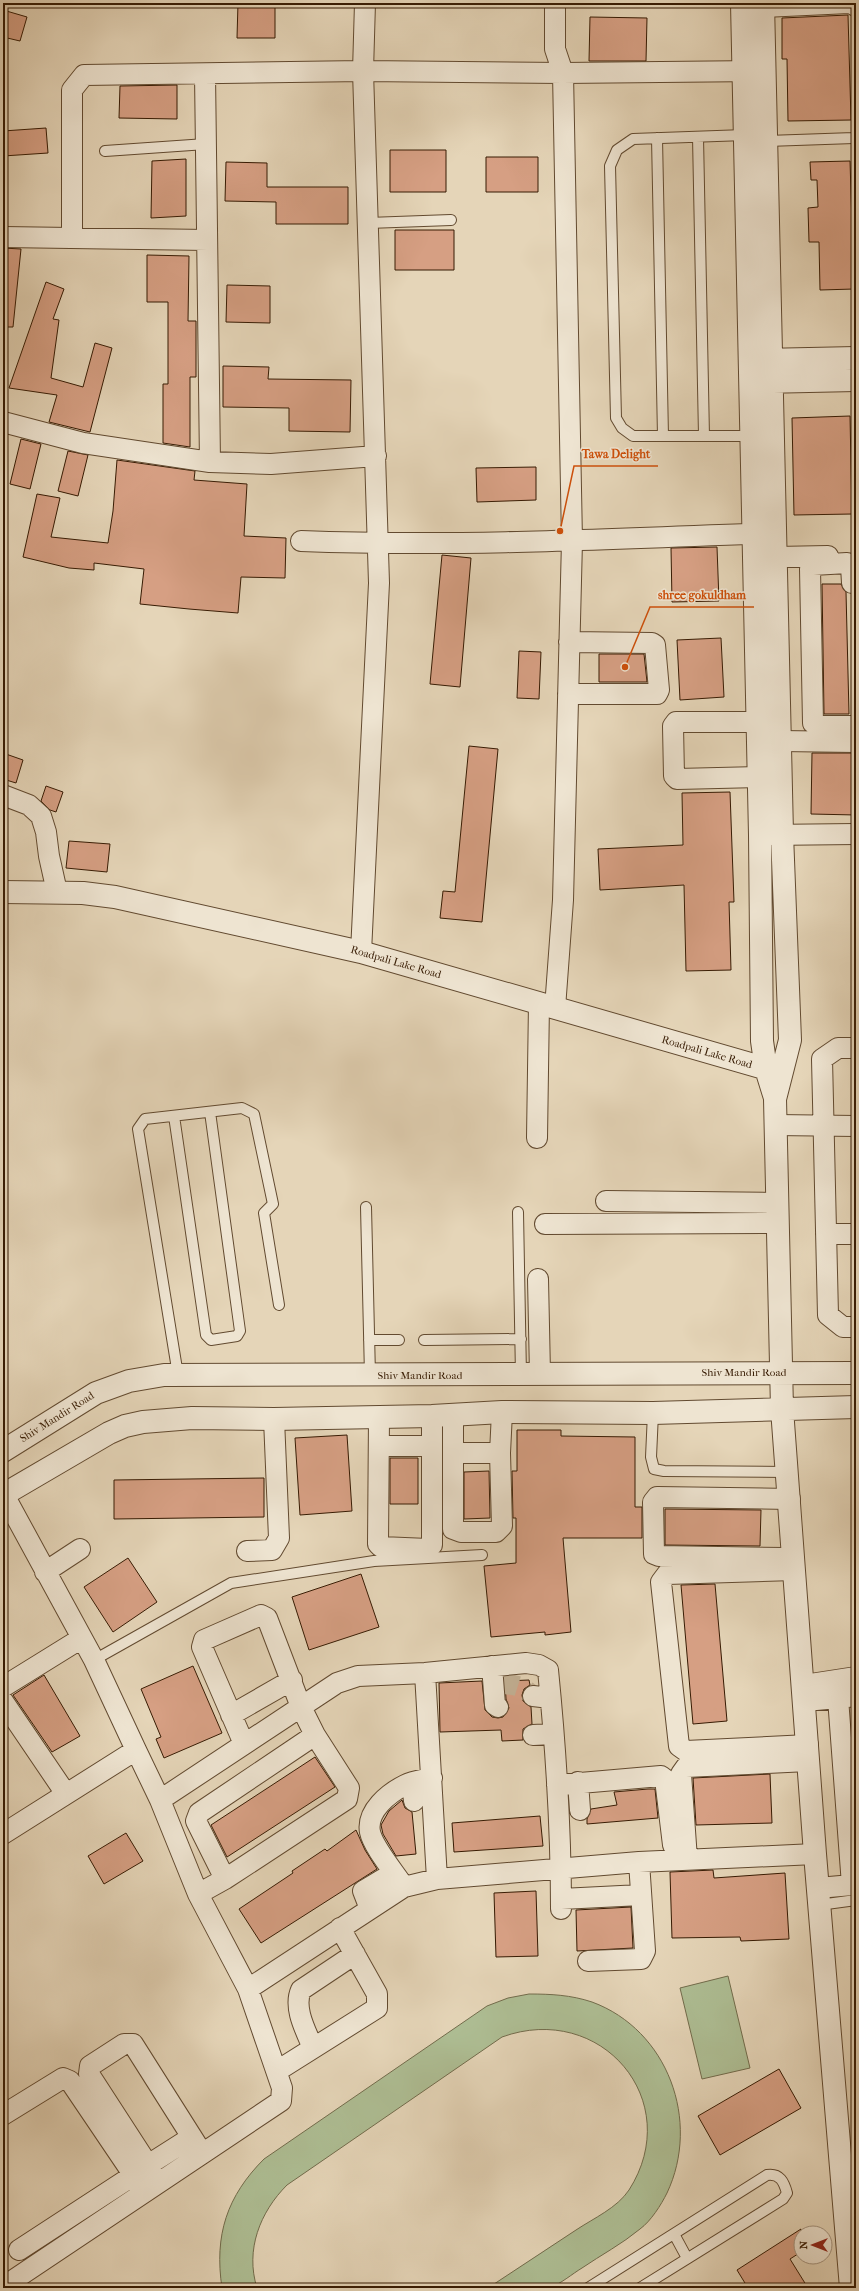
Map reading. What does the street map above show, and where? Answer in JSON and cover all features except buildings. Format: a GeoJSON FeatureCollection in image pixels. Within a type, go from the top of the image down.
{"type":"FeatureCollection","features":[{"type":"Feature","properties":{"kind":"street"},"geometry":{"type":"LineString","coordinates":[[361,952],[379,583],[363,70],[365,3]]}},
{"type":"Feature","properties":{"kind":"street"},"geometry":{"type":"LineString","coordinates":[[537,1138],[547,1005],[563,900],[572,541],[563,73],[555,49],[555,3]]}},
{"type":"Feature","properties":{"kind":"street"},"geometry":{"type":"LineString","coordinates":[[742,3],[758,722],[762,1041],[774,1071],[774,1125],[782,1409],[788,1472],[815,1854],[851,2288]]}},
{"type":"Feature","properties":{"kind":"street"},"geometry":{"type":"LineString","coordinates":[[764,8],[782,828],[790,1040],[774,1071]]}},
{"type":"Feature","properties":{"kind":"street"},"geometry":{"type":"LineString","coordinates":[[72,237],[72,90],[76,82],[84,75],[363,70],[563,73],[765,71]]}},
{"type":"Feature","properties":{"kind":"street"},"geometry":{"type":"LineString","coordinates":[[205,74],[210,462]]}},
{"type":"Feature","properties":{"kind":"street"},"geometry":{"type":"LineString","coordinates":[[3,237],[207,240]]}},
{"type":"Feature","properties":{"kind":"street"},"geometry":{"type":"LineString","coordinates":[[750,360],[856,358]]}},
{"type":"Feature","properties":{"kind":"street"},"geometry":{"type":"LineString","coordinates":[[750,382],[856,380]]}},
{"type":"Feature","properties":{"kind":"street"},"geometry":{"type":"LineString","coordinates":[[3,422],[83,443],[210,462],[271,464],[376,456]]}},
{"type":"Feature","properties":{"kind":"street"},"geometry":{"type":"LineString","coordinates":[[301,541],[378,544],[572,541],[776,533]]}},
{"type":"Feature","properties":{"kind":"street"},"geometry":{"type":"LineString","coordinates":[[776,556],[856,555]]}},
{"type":"Feature","properties":{"kind":"street"},"geometry":{"type":"LineString","coordinates":[[852,583],[851,566],[847,563],[813,565],[810,569],[813,723],[818,726],[856,726]]}},
{"type":"Feature","properties":{"kind":"street"},"geometry":{"type":"LineString","coordinates":[[568,694],[657,694],[659,690],[655,645],[652,643],[569,642]]}},
{"type":"Feature","properties":{"kind":"street"},"geometry":{"type":"LineString","coordinates":[[758,722],[676,722],[673,726],[674,776],[677,779],[759,777]]}},
{"type":"Feature","properties":{"kind":"street"},"geometry":{"type":"LineString","coordinates":[[780,741],[856,742]]}},
{"type":"Feature","properties":{"kind":"street"},"geometry":{"type":"LineString","coordinates":[[3,795],[29,805],[41,816],[45,824],[48,856],[57,892]]}},
{"type":"Feature","properties":{"kind":"street"},"geometry":{"type":"LineString","coordinates":[[760,835],[782,828],[856,821]]}},
{"type":"Feature","properties":{"kind":"street"},"geometry":{"type":"LineString","coordinates":[[782,828],[856,834]]}},
{"type":"Feature","properties":{"kind":"street","name":"Roadpali Lake Road"},"geometry":{"type":"LineString","coordinates":[[3,892],[57,892],[115,897],[361,952],[774,1071]]}},
{"type":"Feature","properties":{"kind":"street"},"geometry":{"type":"LineString","coordinates":[[856,1048],[838,1048],[822,1059],[828,1315],[843,1327],[856,1327]]}},
{"type":"Feature","properties":{"kind":"street"},"geometry":{"type":"LineString","coordinates":[[774,1125],[856,1126]]}},
{"type":"Feature","properties":{"kind":"street"},"geometry":{"type":"LineString","coordinates":[[606,1201],[777,1213]]}},
{"type":"Feature","properties":{"kind":"street"},"geometry":{"type":"LineString","coordinates":[[545,1224],[777,1213]]}},
{"type":"Feature","properties":{"kind":"street"},"geometry":{"type":"LineString","coordinates":[[826,1234],[856,1234]]}},
{"type":"Feature","properties":{"kind":"street"},"geometry":{"type":"LineString","coordinates":[[530,1374],[538,1279]]}},
{"type":"Feature","properties":{"kind":"street","name":"Shiv Mandir Road"},"geometry":{"type":"LineString","coordinates":[[3,1451],[96,1393],[129,1381],[178,1375],[782,1372],[856,1373]]}},
{"type":"Feature","properties":{"kind":"street"},"geometry":{"type":"LineString","coordinates":[[19,2250],[141,2170],[197,2145],[281,2101],[282,2088],[248,1989],[198,1894],[160,1800],[94,1660],[3,1494],[109,1433],[125,1426],[143,1422],[179,1419],[442,1416],[502,1412],[653,1413],[856,1407]]}},
{"type":"Feature","properties":{"kind":"street"},"geometry":{"type":"LineString","coordinates":[[442,1416],[453,1453],[453,1529],[461,1532],[496,1532],[502,1526],[500,1453],[502,1412]]}},
{"type":"Feature","properties":{"kind":"street"},"geometry":{"type":"LineString","coordinates":[[379,1417],[378,1544],[381,1547],[428,1549],[432,1545],[431,1446],[442,1416]]}},
{"type":"Feature","properties":{"kind":"street"},"geometry":{"type":"LineString","coordinates":[[247,1551],[272,1550],[279,1538],[274,1419]]}},
{"type":"Feature","properties":{"kind":"street"},"geometry":{"type":"LineString","coordinates":[[379,1446],[431,1446]]}},
{"type":"Feature","properties":{"kind":"street"},"geometry":{"type":"LineString","coordinates":[[453,1453],[500,1453]]}},
{"type":"Feature","properties":{"kind":"street"},"geometry":{"type":"LineString","coordinates":[[790,1499],[658,1497],[653,1502],[654,1554],[659,1556],[794,1564]]}},
{"type":"Feature","properties":{"kind":"street"},"geometry":{"type":"LineString","coordinates":[[46,1572],[80,1549]]}},
{"type":"Feature","properties":{"kind":"street"},"geometry":{"type":"LineString","coordinates":[[794,1564],[667,1574],[661,1582],[678,1746],[686,1751],[808,1753]]}},
{"type":"Feature","properties":{"kind":"street"},"geometry":{"type":"LineString","coordinates":[[198,1894],[225,1880],[347,1799],[349,1788],[315,1735],[301,1706],[267,1618],[261,1615],[204,1640],[202,1647],[244,1744]]}},
{"type":"Feature","properties":{"kind":"street"},"geometry":{"type":"LineString","coordinates":[[3,1687],[82,1638]]}},
{"type":"Feature","properties":{"kind":"street"},"geometry":{"type":"LineString","coordinates":[[160,1800],[337,1683],[358,1676],[425,1673],[495,1678],[526,1663],[539,1665],[548,1670],[542,1697],[553,1734],[557,1785],[562,1904],[641,1895]]}},
{"type":"Feature","properties":{"kind":"street"},"geometry":{"type":"LineString","coordinates":[[425,1673],[437,1879]]}},
{"type":"Feature","properties":{"kind":"street"},"geometry":{"type":"LineString","coordinates":[[804,1693],[843,1691],[856,1677]]}},
{"type":"Feature","properties":{"kind":"street"},"geometry":{"type":"LineString","coordinates":[[495,1678],[495,1705],[498,1707]]}},
{"type":"Feature","properties":{"kind":"street"},"geometry":{"type":"LineString","coordinates":[[231,1715],[292,1680]]}},
{"type":"Feature","properties":{"kind":"street"},"geometry":{"type":"LineString","coordinates":[[819,1896],[855,1890],[843,1691]]}},
{"type":"Feature","properties":{"kind":"street"},"geometry":{"type":"LineString","coordinates":[[3,1701],[66,1794]]}},
{"type":"Feature","properties":{"kind":"street"},"geometry":{"type":"LineString","coordinates":[[533,1735],[553,1734]]}},
{"type":"Feature","properties":{"kind":"street"},"geometry":{"type":"LineString","coordinates":[[225,1880],[196,1821],[199,1813],[315,1735]]}},
{"type":"Feature","properties":{"kind":"street"},"geometry":{"type":"LineString","coordinates":[[3,1834],[136,1750]]}},
{"type":"Feature","properties":{"kind":"street"},"geometry":{"type":"LineString","coordinates":[[681,1859],[681,1774],[686,1767],[808,1753]]}},
{"type":"Feature","properties":{"kind":"street"},"geometry":{"type":"LineString","coordinates":[[557,1785],[661,1776],[665,1779],[681,1859]]}},
{"type":"Feature","properties":{"kind":"street"},"geometry":{"type":"LineString","coordinates":[[398,1890],[370,1833],[370,1825],[379,1805],[406,1785],[413,1792],[432,1778]]}},
{"type":"Feature","properties":{"kind":"street"},"geometry":{"type":"LineString","coordinates":[[578,1782],[580,1810]]}},
{"type":"Feature","properties":{"kind":"street"},"geometry":{"type":"LineString","coordinates":[[248,1989],[398,1890],[437,1879],[681,1859],[815,1854]]}},
{"type":"Feature","properties":{"kind":"street"},"geometry":{"type":"LineString","coordinates":[[588,1961],[641,1959],[645,1951],[638,1862]]}},
{"type":"Feature","properties":{"kind":"street"},"geometry":{"type":"LineString","coordinates":[[277,2071],[377,2008],[378,1994],[340,1928]]}},
{"type":"Feature","properties":{"kind":"street"},"geometry":{"type":"LineString","coordinates":[[313,2048],[304,2026],[297,1998],[301,1990],[355,1954]]}},
{"type":"Feature","properties":{"kind":"street"},"geometry":{"type":"LineString","coordinates":[[152,2187],[141,2170],[89,2074],[90,2066],[124,2044],[133,2044],[197,2145]]}},
{"type":"Feature","properties":{"kind":"street"},"geometry":{"type":"LineString","coordinates":[[3,2115],[63,2078],[70,2081],[141,2170]]}},
{"type":"Feature","properties":{"kind":"street"},"geometry":{"type":"LineString","coordinates":[[3,2287],[152,2187],[197,2145]]}},
{"type":"Feature","properties":{"kind":"street"},"geometry":{"type":"LineString","coordinates":[[57,2225],[68,2244]]}},
{"type":"Feature","properties":{"kind":"lane"},"geometry":{"type":"LineString","coordinates":[[764,8],[849,8],[856,12]]}},
{"type":"Feature","properties":{"kind":"lane"},"geometry":{"type":"LineString","coordinates":[[745,135],[633,139],[617,150],[610,166],[610,182],[616,418],[622,428],[633,436],[751,436]]}},
{"type":"Feature","properties":{"kind":"lane"},"geometry":{"type":"LineString","coordinates":[[767,141],[854,138],[856,135]]}},
{"type":"Feature","properties":{"kind":"lane"},"geometry":{"type":"LineString","coordinates":[[698,137],[704,436]]}},
{"type":"Feature","properties":{"kind":"lane"},"geometry":{"type":"LineString","coordinates":[[656,138],[663,436]]}},
{"type":"Feature","properties":{"kind":"lane"},"geometry":{"type":"LineString","coordinates":[[105,151],[206,144]]}},
{"type":"Feature","properties":{"kind":"lane"},"geometry":{"type":"LineString","coordinates":[[368,223],[451,220]]}},
{"type":"Feature","properties":{"kind":"lane"},"geometry":{"type":"LineString","coordinates":[[178,1375],[138,1129],[144,1119],[242,1108],[254,1114],[273,1204],[264,1213],[279,1305]]}},
{"type":"Feature","properties":{"kind":"lane"},"geometry":{"type":"LineString","coordinates":[[174,1116],[206,1335],[211,1340],[237,1336],[240,1331],[210,1112]]}},
{"type":"Feature","properties":{"kind":"lane"},"geometry":{"type":"LineString","coordinates":[[366,1207],[370,1375]]}},
{"type":"Feature","properties":{"kind":"lane"},"geometry":{"type":"LineString","coordinates":[[518,1212],[521,1339],[530,1374]]}},
{"type":"Feature","properties":{"kind":"lane"},"geometry":{"type":"LineString","coordinates":[[424,1340],[521,1339]]}},
{"type":"Feature","properties":{"kind":"lane"},"geometry":{"type":"LineString","coordinates":[[369,1340],[399,1340]]}},
{"type":"Feature","properties":{"kind":"lane"},"geometry":{"type":"LineString","coordinates":[[653,1413],[651,1456],[654,1469],[664,1471],[788,1472]]}},
{"type":"Feature","properties":{"kind":"lane"},"geometry":{"type":"LineString","coordinates":[[94,1660],[231,1583],[374,1561],[482,1555]]}},
{"type":"Feature","properties":{"kind":"lane"},"geometry":{"type":"LineString","coordinates":[[588,2288],[768,2175],[774,2174],[780,2177],[786,2187],[787,2193],[783,2199],[640,2288]]}},
{"type":"Feature","properties":{"kind":"lane"},"geometry":{"type":"LineString","coordinates":[[674,2234],[687,2258]]}},
{"type":"Feature","properties":{"kind":"green space"},"geometry":{"type":"Polygon","coordinates":[[[728,1976],[750,2068],[702,2079],[680,1988],[728,1976]]]}},
{"type":"Feature","properties":{"kind":"green space"},"geometry":{"type":"Polygon","coordinates":[[[529,1994],[561,1995],[576,1998],[592,2002],[618,2015],[641,2034],[658,2056],[671,2081],[678,2108],[680,2137],[677,2165],[665,2198],[644,2226],[619,2245],[563,2281],[551,2287],[530,2289],[488,2288],[618,2202],[629,2190],[644,2156],[647,2123],[640,2093],[624,2067],[601,2046],[572,2033],[538,2030],[502,2037],[287,2185],[269,2207],[257,2232],[253,2260],[257,2288],[222,2288],[220,2251],[226,2218],[232,2202],[241,2187],[264,2159],[487,2006],[508,1998],[529,1994]]]}},
{"type":"Feature","properties":{"kind":"tunnel"},"geometry":{"type":"LineString","coordinates":[[498,1684],[508,1684],[521,1687],[533,1696]]}},
{"type":"Feature","properties":{"kind":"place","name":"Tawa Delight"},"geometry":{"type":"Point","coordinates":[560,531]}},
{"type":"Feature","properties":{"kind":"place","name":"shree gokuldham"},"geometry":{"type":"Point","coordinates":[625,667]}}]}
